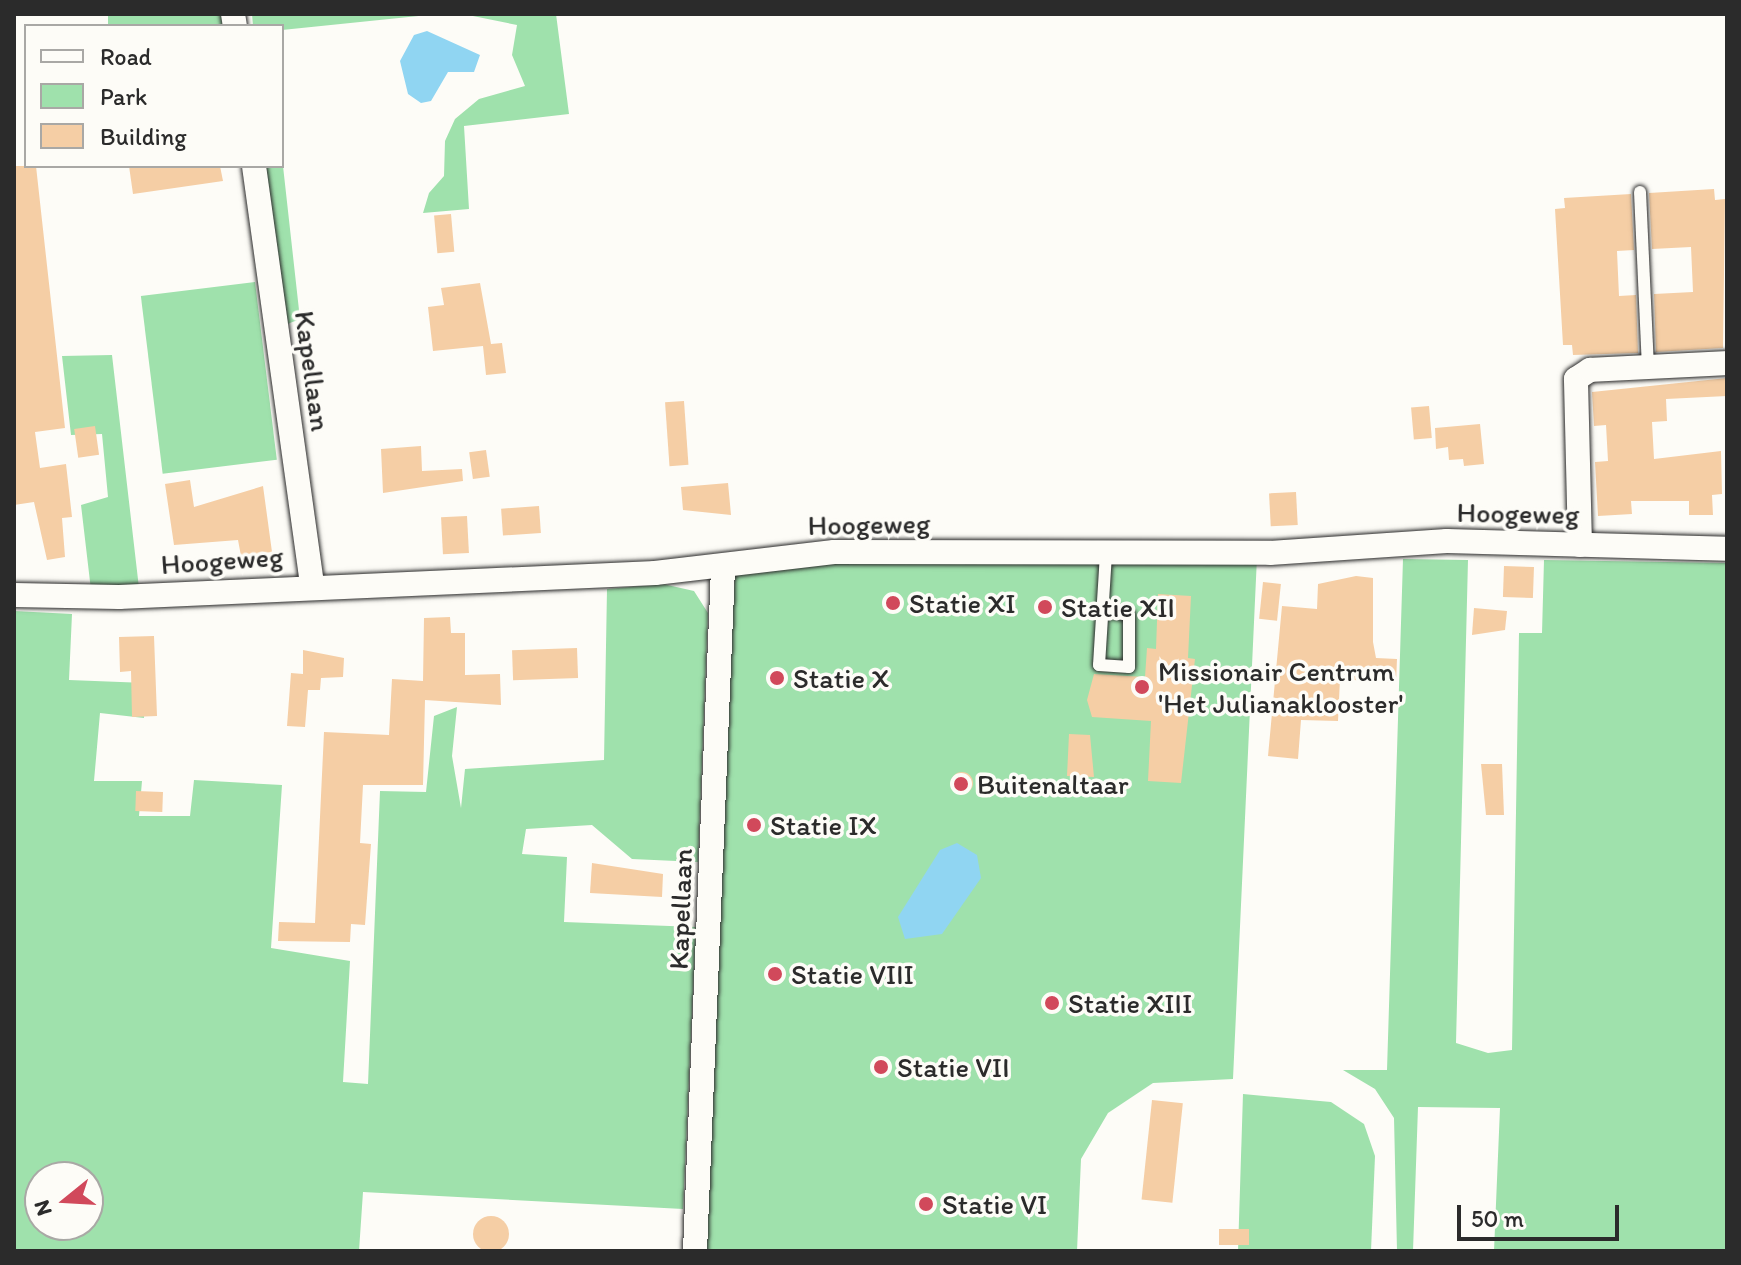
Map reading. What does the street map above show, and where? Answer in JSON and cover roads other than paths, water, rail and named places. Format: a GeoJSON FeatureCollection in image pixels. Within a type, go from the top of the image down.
{"type":"FeatureCollection","features":[{"type":"Feature","properties":{"kind":"street","name":"Kapellaan"},"geometry":{"type":"LineString","coordinates":[[254,168],[312,585]]}},
{"type":"Feature","properties":{"kind":"street"},"geometry":{"type":"LineString","coordinates":[[1580,545],[1576,379],[1590,370],[1727,363]]}},
{"type":"Feature","properties":{"kind":"street","name":"Hoogeweg"},"geometry":{"type":"LineString","coordinates":[[14,595],[119,597],[312,585],[723,568],[834,552],[1106,555],[1447,541],[1727,549]]}},
{"type":"Feature","properties":{"kind":"street","name":"Kapellaan"},"geometry":{"type":"LineString","coordinates":[[695,1251],[723,568]]}},
{"type":"Feature","properties":{"kind":"lane"},"geometry":{"type":"LineString","coordinates":[[1640,192],[1648,367]]}},
{"type":"Feature","properties":{"kind":"lane"},"geometry":{"type":"LineString","coordinates":[[1102,611],[1129,615],[1129,667],[1099,665],[1102,611],[1106,555]]}},
{"type":"Feature","properties":{"kind":"water"},"geometry":{"type":"Polygon","coordinates":[[[427,31],[480,55],[474,72],[448,72],[431,101],[421,103],[408,94],[400,61],[414,35],[427,31]]]}},
{"type":"Feature","properties":{"kind":"water"},"geometry":{"type":"Polygon","coordinates":[[[957,843],[977,855],[981,878],[942,934],[905,939],[898,917],[940,850],[957,843]]]}},
{"type":"Feature","properties":{"kind":"place","name":"Statie XI"},"geometry":{"type":"Point","coordinates":[893,603]}},
{"type":"Feature","properties":{"kind":"place","name":"Statie XII"},"geometry":{"type":"Point","coordinates":[1045,607]}},
{"type":"Feature","properties":{"kind":"place","name":"Statie X"},"geometry":{"type":"Point","coordinates":[777,678]}},
{"type":"Feature","properties":{"kind":"place","name":"Missionair Centrum 'Het Julianaklooster'"},"geometry":{"type":"Point","coordinates":[1142,687]}},
{"type":"Feature","properties":{"kind":"place","name":"Buitenaltaar"},"geometry":{"type":"Point","coordinates":[961,784]}},
{"type":"Feature","properties":{"kind":"place","name":"Statie IX"},"geometry":{"type":"Point","coordinates":[754,825]}},
{"type":"Feature","properties":{"kind":"place","name":"Statie VIII"},"geometry":{"type":"Point","coordinates":[775,974]}},
{"type":"Feature","properties":{"kind":"place","name":"Statie XIII"},"geometry":{"type":"Point","coordinates":[1052,1003]}},
{"type":"Feature","properties":{"kind":"place","name":"Statie VII"},"geometry":{"type":"Point","coordinates":[881,1067]}},
{"type":"Feature","properties":{"kind":"place","name":"Statie VI"},"geometry":{"type":"Point","coordinates":[926,1204]}}]}
